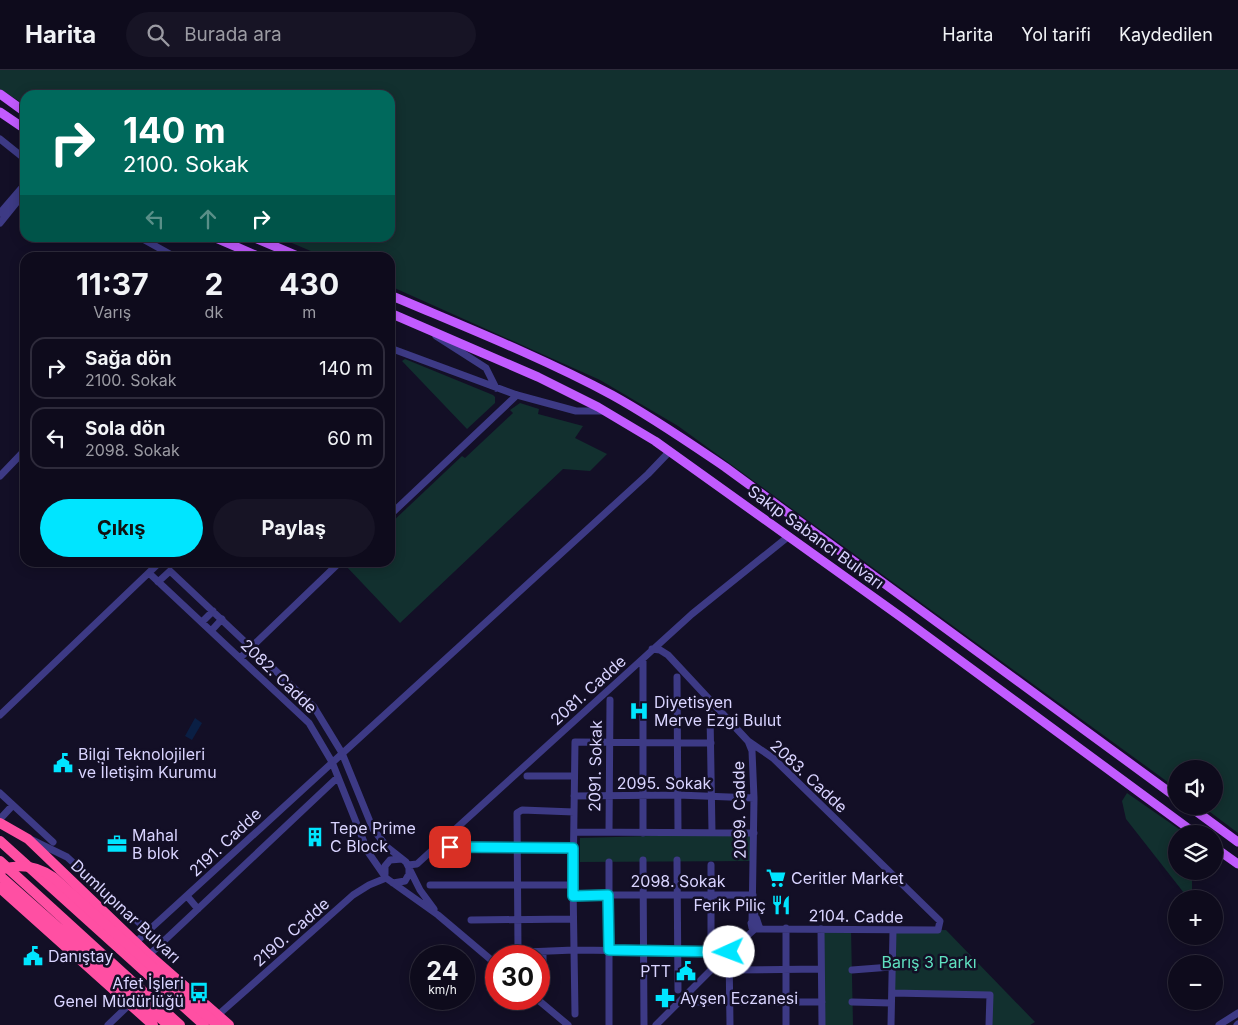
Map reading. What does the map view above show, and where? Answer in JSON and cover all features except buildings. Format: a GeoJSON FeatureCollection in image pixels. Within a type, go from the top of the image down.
{"type":"FeatureCollection","features":[{"type":"Feature","properties":{"kind":"highway","name":"Dumlupınar Bulvarı"},"geometry":{"type":"LineString","coordinates":[[0,821],[28,839],[218,1020],[229,1025]]}},
{"type":"Feature","properties":{"kind":"highway","name":"Dumlupınar Bulvarı"},"geometry":{"type":"LineString","coordinates":[[0,841],[204,1025]]}},
{"type":"Feature","properties":{"kind":"highway"},"geometry":{"type":"LineString","coordinates":[[0,861],[180,1025]]}},
{"type":"Feature","properties":{"kind":"highway"},"geometry":{"type":"LineString","coordinates":[[0,870],[26,866],[38,869],[53,877],[218,1020]]}},
{"type":"Feature","properties":{"kind":"highway"},"geometry":{"type":"LineString","coordinates":[[0,876],[168,1025]]}},
{"type":"Feature","properties":{"kind":"highway"},"geometry":{"type":"LineString","coordinates":[[0,888],[153,1025]]}},
{"type":"Feature","properties":{"kind":"main road"},"geometry":{"type":"LineString","coordinates":[[0,94],[20,108]]}},
{"type":"Feature","properties":{"kind":"main road"},"geometry":{"type":"LineString","coordinates":[[0,112],[20,126]]}},
{"type":"Feature","properties":{"kind":"main road"},"geometry":{"type":"LineString","coordinates":[[225,242],[248,252]]}},
{"type":"Feature","properties":{"kind":"main road"},"geometry":{"type":"LineString","coordinates":[[264,242],[288,252]]}},
{"type":"Feature","properties":{"kind":"main road","name":"Sakıp Sabancı Bulvarı"},"geometry":{"type":"LineString","coordinates":[[395,297],[553,365],[613,396],[670,430],[733,473],[1168,791]]}},
{"type":"Feature","properties":{"kind":"main road","name":"Sakıp Sabancı Bulvarı"},"geometry":{"type":"LineString","coordinates":[[395,315],[538,377],[604,411],[670,451],[1184,825]]}},
{"type":"Feature","properties":{"kind":"main road"},"geometry":{"type":"LineString","coordinates":[[1201,815],[1238,842]]}},
{"type":"Feature","properties":{"kind":"main road"},"geometry":{"type":"LineString","coordinates":[[1223,853],[1238,864]]}},
{"type":"Feature","properties":{"kind":"main road"},"geometry":{"type":"LineString","coordinates":[[0,898],[14,900]]}},
{"type":"Feature","properties":{"kind":"street"},"geometry":{"type":"LineString","coordinates":[[0,139],[20,154]]}},
{"type":"Feature","properties":{"kind":"street"},"geometry":{"type":"LineString","coordinates":[[0,213],[20,190]]}},
{"type":"Feature","properties":{"kind":"street"},"geometry":{"type":"LineString","coordinates":[[0,223],[20,198]]}},
{"type":"Feature","properties":{"kind":"street"},"geometry":{"type":"LineString","coordinates":[[148,242],[167,252]]}},
{"type":"Feature","properties":{"kind":"street"},"geometry":{"type":"LineString","coordinates":[[422,326],[481,364],[492,378],[496,388]]}},
{"type":"Feature","properties":{"kind":"street"},"geometry":{"type":"LineString","coordinates":[[395,350],[496,388],[576,412],[604,411]]}},
{"type":"Feature","properties":{"kind":"street"},"geometry":{"type":"LineString","coordinates":[[395,510],[518,395]]}},
{"type":"Feature","properties":{"kind":"street","name":"2191. Cadde"},"geometry":{"type":"LineString","coordinates":[[136,942],[641,480],[670,451]]}},
{"type":"Feature","properties":{"kind":"street"},"geometry":{"type":"LineString","coordinates":[[0,476],[20,455]]}},
{"type":"Feature","properties":{"kind":"street","name":"2081. Cadde"},"geometry":{"type":"LineString","coordinates":[[408,865],[418,864],[434,847],[652,649],[692,614],[789,536]]}},
{"type":"Feature","properties":{"kind":"street"},"geometry":{"type":"LineString","coordinates":[[0,715],[156,567]]}},
{"type":"Feature","properties":{"kind":"street"},"geometry":{"type":"LineString","coordinates":[[240,658],[335,567]]}},
{"type":"Feature","properties":{"kind":"street","name":"2082. Cadde"},"geometry":{"type":"LineString","coordinates":[[158,582],[170,571],[314,707],[342,754],[373,829],[387,847],[408,865],[420,890],[438,915]]}},
{"type":"Feature","properties":{"kind":"street","name":"2082. Cadde"},"geometry":{"type":"LineString","coordinates":[[150,574],[309,722],[332,762],[368,852],[388,878],[438,915],[485,955]]}},
{"type":"Feature","properties":{"kind":"street"},"geometry":{"type":"LineString","coordinates":[[202,622],[213,611]]}},
{"type":"Feature","properties":{"kind":"street"},"geometry":{"type":"LineString","coordinates":[[211,631],[222,619]]}},
{"type":"Feature","properties":{"kind":"street","name":"2083. Cadde"},"geometry":{"type":"LineString","coordinates":[[652,649],[660,650],[668,655],[748,741],[774,758],[940,921],[938,930]]}},
{"type":"Feature","properties":{"kind":"street"},"geometry":{"type":"LineString","coordinates":[[643,659],[643,833]]}},
{"type":"Feature","properties":{"kind":"street"},"geometry":{"type":"LineString","coordinates":[[677,677],[678,832]]}},
{"type":"Feature","properties":{"kind":"street","name":"2091. Sokak"},"geometry":{"type":"LineString","coordinates":[[608,832],[610,700]]}},
{"type":"Feature","properties":{"kind":"street"},"geometry":{"type":"LineString","coordinates":[[710,714],[712,832]]}},
{"type":"Feature","properties":{"kind":"street","name":"2099. Cadde"},"geometry":{"type":"LineString","coordinates":[[748,741],[752,751],[754,798],[753,909],[755,924]]}},
{"type":"Feature","properties":{"kind":"street"},"geometry":{"type":"LineString","coordinates":[[575,1014],[572,885],[575,742],[711,743]]}},
{"type":"Feature","properties":{"kind":"street"},"geometry":{"type":"LineString","coordinates":[[527,776],[574,776]]}},
{"type":"Feature","properties":{"kind":"street"},"geometry":{"type":"LineString","coordinates":[[149,955],[338,777]]}},
{"type":"Feature","properties":{"kind":"street"},"geometry":{"type":"LineString","coordinates":[[0,793],[53,842]]}},
{"type":"Feature","properties":{"kind":"street","name":"2095. Sokak"},"geometry":{"type":"LineString","coordinates":[[574,796],[712,796],[754,798]]}},
{"type":"Feature","properties":{"kind":"street"},"geometry":{"type":"LineString","coordinates":[[0,821],[13,805]]}},
{"type":"Feature","properties":{"kind":"street"},"geometry":{"type":"LineString","coordinates":[[518,945],[516,814],[520,810],[574,812]]}},
{"type":"Feature","properties":{"kind":"street"},"geometry":{"type":"LineString","coordinates":[[574,832],[754,833]]}},
{"type":"Feature","properties":{"kind":"street"},"geometry":{"type":"LineString","coordinates":[[28,839],[62,853],[148,931]]}},
{"type":"Feature","properties":{"kind":"street"},"geometry":{"type":"LineString","coordinates":[[434,847],[573,848]]}},
{"type":"Feature","properties":{"kind":"street"},"geometry":{"type":"LineString","coordinates":[[403,859],[390,860],[385,866],[388,878],[401,883],[408,878],[408,865]]}},
{"type":"Feature","properties":{"kind":"street"},"geometry":{"type":"LineString","coordinates":[[643,860],[642,952],[644,1025]]}},
{"type":"Feature","properties":{"kind":"street"},"geometry":{"type":"LineString","coordinates":[[677,860],[678,990]]}},
{"type":"Feature","properties":{"kind":"street"},"geometry":{"type":"LineString","coordinates":[[609,862],[609,1025]]}},
{"type":"Feature","properties":{"kind":"street"},"geometry":{"type":"LineString","coordinates":[[711,865],[711,953]]}},
{"type":"Feature","properties":{"kind":"street","name":"2190. Cadde"},"geometry":{"type":"LineString","coordinates":[[218,1020],[353,895],[369,885],[388,878]]}},
{"type":"Feature","properties":{"kind":"street"},"geometry":{"type":"LineString","coordinates":[[430,885],[572,885]]}},
{"type":"Feature","properties":{"kind":"street","name":"2098. Sokak"},"geometry":{"type":"LineString","coordinates":[[573,896],[753,895]]}},
{"type":"Feature","properties":{"kind":"street"},"geometry":{"type":"LineString","coordinates":[[187,896],[198,909]]}},
{"type":"Feature","properties":{"kind":"street"},"geometry":{"type":"LineString","coordinates":[[471,920],[573,919]]}},
{"type":"Feature","properties":{"kind":"street"},"geometry":{"type":"LineString","coordinates":[[656,1025],[744,938],[755,924]]}},
{"type":"Feature","properties":{"kind":"street","name":"2104. Cadde"},"geometry":{"type":"LineString","coordinates":[[755,924],[774,929],[938,930]]}},
{"type":"Feature","properties":{"kind":"street"},"geometry":{"type":"LineString","coordinates":[[786,928],[786,1025]]}},
{"type":"Feature","properties":{"kind":"street"},"geometry":{"type":"LineString","coordinates":[[821,929],[822,1025]]}},
{"type":"Feature","properties":{"kind":"street"},"geometry":{"type":"LineString","coordinates":[[891,1025],[893,931]]}},
{"type":"Feature","properties":{"kind":"street"},"geometry":{"type":"LineString","coordinates":[[550,952],[609,950],[729,952]]}},
{"type":"Feature","properties":{"kind":"street"},"geometry":{"type":"LineString","coordinates":[[729,952],[730,1025]]}},
{"type":"Feature","properties":{"kind":"street"},"geometry":{"type":"LineString","coordinates":[[852,970],[891,968]]}},
{"type":"Feature","properties":{"kind":"street"},"geometry":{"type":"LineString","coordinates":[[730,970],[821,970]]}},
{"type":"Feature","properties":{"kind":"street"},"geometry":{"type":"LineString","coordinates":[[892,993],[990,995],[989,1025]]}},
{"type":"Feature","properties":{"kind":"street"},"geometry":{"type":"LineString","coordinates":[[690,1002],[822,1002]]}},
{"type":"Feature","properties":{"kind":"street"},"geometry":{"type":"LineString","coordinates":[[852,1002],[891,1003]]}},
{"type":"Feature","properties":{"kind":"street"},"geometry":{"type":"LineString","coordinates":[[108,1025],[130,1004]]}},
{"type":"Feature","properties":{"kind":"street"},"geometry":{"type":"LineString","coordinates":[[550,1010],[568,1025]]}},
{"type":"Feature","properties":{"kind":"street"},"geometry":{"type":"LineString","coordinates":[[1219,1025],[1238,1013]]}},
{"type":"Feature","properties":{"kind":"green space"},"geometry":{"type":"Polygon","coordinates":[[[0,70],[1238,70],[1238,833],[1214,815],[1223,815],[1223,760],[1168,760],[1168,782],[678,426],[600,380],[395,288],[395,252],[313,252],[289,242],[395,242],[395,90],[20,90],[20,102],[0,89],[0,70]]]}},
{"type":"Feature","properties":{"kind":"green space"},"geometry":{"type":"Polygon","coordinates":[[[405,359],[493,395],[495,403],[467,429],[402,361],[405,359]]]}},
{"type":"Feature","properties":{"kind":"green space"},"geometry":{"type":"Polygon","coordinates":[[[520,403],[539,409],[538,414],[583,426],[575,438],[607,454],[590,471],[563,469],[400,623],[347,567],[395,567],[395,519],[462,456],[465,458],[513,413],[510,410],[520,403]]]}},
{"type":"Feature","properties":{"kind":"green space"},"geometry":{"type":"Polygon","coordinates":[[[1127,793],[1173,825],[1168,825],[1168,873],[1126,819],[1122,801],[1127,793]]]}},
{"type":"Feature","properties":{"kind":"green space"},"geometry":{"type":"Polygon","coordinates":[[[754,833],[753,861],[580,862],[580,838],[754,833]]]}},
{"type":"Feature","properties":{"kind":"green space"},"geometry":{"type":"Polygon","coordinates":[[[1174,880],[1192,880],[1192,890],[1182,890],[1174,880]]]}},
{"type":"Feature","properties":{"kind":"green space"},"geometry":{"type":"Polygon","coordinates":[[[821,929],[851,929],[853,1025],[823,1025],[821,929]]]}},
{"type":"Feature","properties":{"kind":"green space","name":"Barış 3 Parkı"},"geometry":{"type":"Polygon","coordinates":[[[946,930],[1035,1022],[1030,1025],[989,1025],[990,995],[892,993],[893,931],[946,930]]]}},
{"type":"Feature","properties":{"kind":"water"},"geometry":{"type":"Polygon","coordinates":[[[195,718],[202,723],[192,740],[185,736],[195,718]]]}},
{"type":"Feature","properties":{"kind":"place","name":"Diyetisyen Merve Ezgi Bulut"},"geometry":{"type":"Point","coordinates":[639,711]}},
{"type":"Feature","properties":{"kind":"place","name":"Bilgi Teknolojileri ve İletişim Kurumu"},"geometry":{"type":"Point","coordinates":[63,763]}},
{"type":"Feature","properties":{"kind":"place","name":"Tepe Prime C Block"},"geometry":{"type":"Point","coordinates":[315,837]}},
{"type":"Feature","properties":{"kind":"place","name":"Mahal B blok"},"geometry":{"type":"Point","coordinates":[117,844]}},
{"type":"Feature","properties":{"kind":"place","name":"Ceritler Market"},"geometry":{"type":"Point","coordinates":[776,878]}},
{"type":"Feature","properties":{"kind":"place","name":"Ferik Piliç"},"geometry":{"type":"Point","coordinates":[781,905]}},
{"type":"Feature","properties":{"kind":"place","name":"Danıştay"},"geometry":{"type":"Point","coordinates":[33,956]}},
{"type":"Feature","properties":{"kind":"place","name":"PTT"},"geometry":{"type":"Point","coordinates":[686,971]}},
{"type":"Feature","properties":{"kind":"place","name":"Afet İşleri Genel Müdürlüğü"},"geometry":{"type":"Point","coordinates":[199,992]}},
{"type":"Feature","properties":{"kind":"place","name":"Ayşen Eczanesi"},"geometry":{"type":"Point","coordinates":[665,998]}},
{"type":"Feature","properties":{"kind":"route"},"geometry":{"type":"LineString","coordinates":[[450,847],[573,848],[573,896],[608,895],[609,950],[729,952]]}}]}
